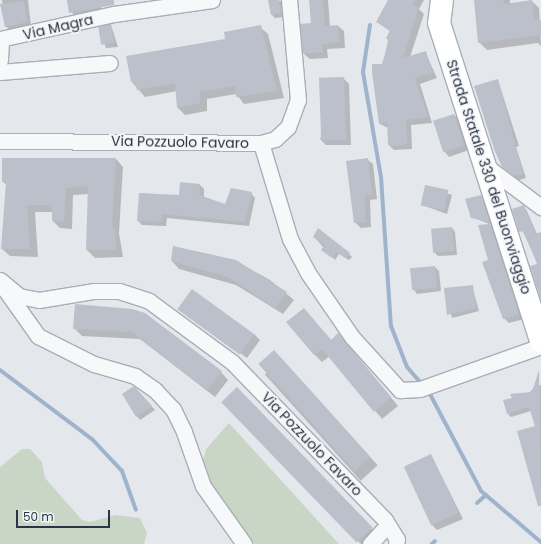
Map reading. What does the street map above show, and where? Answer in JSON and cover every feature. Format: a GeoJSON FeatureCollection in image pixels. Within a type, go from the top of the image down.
{"type":"FeatureCollection","features":[{"type":"Feature","properties":{"kind":"main road","name":"Strada Statale 330 del Buonviaggio"},"geometry":{"type":"LineString","coordinates":[[443,4],[439,23],[541,341]]}},
{"type":"Feature","properties":{"kind":"street","name":"Via Magra"},"geometry":{"type":"LineString","coordinates":[[0,60],[0,39],[18,36],[113,7],[212,0]]}},
{"type":"Feature","properties":{"kind":"street"},"geometry":{"type":"LineString","coordinates":[[261,143],[275,139],[288,127],[298,100],[289,0]]}},
{"type":"Feature","properties":{"kind":"street"},"geometry":{"type":"LineString","coordinates":[[0,72],[110,64]]}},
{"type":"Feature","properties":{"kind":"street","name":"Via Pozzuolo Favaro"},"geometry":{"type":"LineString","coordinates":[[0,141],[261,143],[290,239],[305,266],[334,313],[400,390],[420,389],[541,346]]}},
{"type":"Feature","properties":{"kind":"street"},"geometry":{"type":"LineString","coordinates":[[486,166],[541,207]]}},
{"type":"Feature","properties":{"kind":"street"},"geometry":{"type":"LineString","coordinates":[[0,281],[38,336],[94,364],[135,376],[156,390],[179,420],[203,486],[244,544]]}},
{"type":"Feature","properties":{"kind":"street","name":"Via Pozzuolo Favaro"},"geometry":{"type":"LineString","coordinates":[[0,281],[19,296],[39,300],[100,291],[119,291],[149,301],[232,362],[388,525],[397,539],[396,544]]}},
{"type":"Feature","properties":{"kind":"street"},"geometry":{"type":"LineString","coordinates":[[370,544],[388,525]]}},
{"type":"Feature","properties":{"kind":"green space"},"geometry":{"type":"Polygon","coordinates":[[[229,423],[339,544],[239,544],[211,507],[202,465],[206,449],[229,423]]]}},
{"type":"Feature","properties":{"kind":"green space"},"geometry":{"type":"Polygon","coordinates":[[[22,449],[30,449],[42,462],[45,478],[82,520],[90,522],[115,515],[140,518],[147,533],[144,544],[0,544],[0,467],[22,449]]]}},
{"type":"Feature","properties":{"kind":"building"},"geometry":{"type":"Polygon","coordinates":[[[67,0],[114,0],[114,5],[69,13],[67,0]]]}},
{"type":"Feature","properties":{"kind":"building"},"geometry":{"type":"Polygon","coordinates":[[[268,0],[279,0],[281,13],[271,15],[268,0]]]}},
{"type":"Feature","properties":{"kind":"building"},"geometry":{"type":"Polygon","coordinates":[[[309,0],[323,0],[325,26],[338,25],[340,42],[322,44],[323,52],[303,54],[300,24],[311,23],[309,0]]]}},
{"type":"Feature","properties":{"kind":"building"},"geometry":{"type":"Polygon","coordinates":[[[388,0],[415,0],[413,5],[419,7],[403,58],[426,51],[433,73],[415,78],[428,117],[406,120],[407,144],[395,146],[388,145],[387,122],[379,124],[372,72],[372,64],[382,64],[389,41],[386,38],[390,30],[376,22],[388,0]]]}},
{"type":"Feature","properties":{"kind":"building"},"geometry":{"type":"Polygon","coordinates":[[[474,0],[503,0],[504,4],[532,0],[534,20],[541,20],[541,35],[478,43],[474,0]]]}},
{"type":"Feature","properties":{"kind":"building"},"geometry":{"type":"Polygon","coordinates":[[[24,1],[27,22],[5,27],[0,4],[24,1]]]}},
{"type":"Feature","properties":{"kind":"building"},"geometry":{"type":"Polygon","coordinates":[[[111,24],[114,43],[101,45],[98,26],[111,24]]]}},
{"type":"Feature","properties":{"kind":"building"},"geometry":{"type":"Polygon","coordinates":[[[261,25],[277,91],[236,97],[235,86],[200,92],[200,103],[177,108],[175,83],[137,90],[135,81],[131,82],[126,56],[225,39],[224,32],[261,25]]]}},
{"type":"Feature","properties":{"kind":"building"},"geometry":{"type":"Polygon","coordinates":[[[344,77],[346,140],[321,141],[319,78],[344,77]]]}},
{"type":"Feature","properties":{"kind":"building"},"geometry":{"type":"Polygon","coordinates":[[[498,79],[523,174],[515,176],[502,167],[494,149],[474,86],[498,79]]]}},
{"type":"Feature","properties":{"kind":"building"},"geometry":{"type":"Polygon","coordinates":[[[454,114],[464,145],[443,152],[433,121],[454,114]]]}},
{"type":"Feature","properties":{"kind":"building"},"geometry":{"type":"Polygon","coordinates":[[[2,158],[116,158],[112,227],[115,227],[116,250],[86,250],[88,186],[66,188],[64,222],[52,221],[52,205],[27,205],[30,249],[1,249],[6,182],[2,182],[2,158]]]}},
{"type":"Feature","properties":{"kind":"building"},"geometry":{"type":"Polygon","coordinates":[[[368,158],[372,195],[365,195],[366,222],[354,223],[346,161],[368,158]]]}},
{"type":"Feature","properties":{"kind":"building"},"geometry":{"type":"Polygon","coordinates":[[[180,182],[200,184],[199,195],[225,204],[231,188],[252,192],[245,222],[162,214],[162,222],[137,221],[139,193],[179,195],[180,182]]]}},
{"type":"Feature","properties":{"kind":"building"},"geometry":{"type":"Polygon","coordinates":[[[425,185],[448,190],[444,211],[421,206],[425,185]]]}},
{"type":"Feature","properties":{"kind":"building"},"geometry":{"type":"Polygon","coordinates":[[[481,195],[490,222],[471,218],[465,199],[481,195]]]}},
{"type":"Feature","properties":{"kind":"building"},"geometry":{"type":"Polygon","coordinates":[[[524,205],[535,234],[541,232],[541,300],[530,266],[537,264],[524,231],[519,232],[512,209],[524,205]]]}},
{"type":"Feature","properties":{"kind":"building"},"geometry":{"type":"Polygon","coordinates":[[[490,224],[519,314],[503,319],[482,262],[488,260],[478,225],[490,224]]]}},
{"type":"Feature","properties":{"kind":"building"},"geometry":{"type":"Polygon","coordinates":[[[452,227],[454,251],[433,253],[431,229],[452,227]]]}},
{"type":"Feature","properties":{"kind":"building"},"geometry":{"type":"Polygon","coordinates":[[[318,228],[350,253],[346,258],[336,252],[332,258],[321,250],[325,245],[313,237],[318,228]]]}},
{"type":"Feature","properties":{"kind":"building"},"geometry":{"type":"Polygon","coordinates":[[[173,246],[236,260],[287,292],[275,308],[228,277],[171,261],[173,246]]]}},
{"type":"Feature","properties":{"kind":"building"},"geometry":{"type":"Polygon","coordinates":[[[435,266],[437,288],[412,290],[410,268],[435,266]]]}},
{"type":"Feature","properties":{"kind":"building"},"geometry":{"type":"Polygon","coordinates":[[[473,285],[476,308],[447,315],[444,288],[473,285]]]}},
{"type":"Feature","properties":{"kind":"building"},"geometry":{"type":"Polygon","coordinates":[[[192,289],[254,334],[240,354],[177,309],[192,289]]]}},
{"type":"Feature","properties":{"kind":"building"},"geometry":{"type":"Polygon","coordinates":[[[75,304],[132,309],[145,313],[222,371],[207,390],[132,332],[73,329],[75,304]]]}},
{"type":"Feature","properties":{"kind":"building"},"geometry":{"type":"Polygon","coordinates":[[[304,308],[331,340],[338,333],[391,397],[374,412],[322,349],[314,355],[286,322],[304,308]]]}},
{"type":"Feature","properties":{"kind":"building"},"geometry":{"type":"Polygon","coordinates":[[[274,350],[370,457],[355,471],[258,364],[274,350]]]}},
{"type":"Feature","properties":{"kind":"building"},"geometry":{"type":"Polygon","coordinates":[[[539,370],[541,506],[538,506],[517,431],[535,426],[529,407],[507,414],[503,400],[512,398],[510,394],[532,392],[539,370]]]}},
{"type":"Feature","properties":{"kind":"building"},"geometry":{"type":"Polygon","coordinates":[[[134,386],[152,406],[136,417],[122,394],[134,386]]]}},
{"type":"Feature","properties":{"kind":"building"},"geometry":{"type":"Polygon","coordinates":[[[237,387],[372,527],[357,543],[221,402],[237,387]]]}},
{"type":"Feature","properties":{"kind":"building"},"geometry":{"type":"Polygon","coordinates":[[[431,454],[458,513],[431,526],[404,467],[431,454]]]}},
{"type":"Feature","properties":{"kind":"waterway"},"geometry":{"type":"LineString","coordinates":[[370,25],[363,72],[381,177],[391,326],[407,367],[419,381]]}},
{"type":"Feature","properties":{"kind":"waterway"},"geometry":{"type":"LineString","coordinates":[[0,370],[92,439],[122,471],[136,510]]}},
{"type":"Feature","properties":{"kind":"waterway"},"geometry":{"type":"LineString","coordinates":[[431,396],[481,491],[541,542]]}},
{"type":"Feature","properties":{"kind":"waterway"},"geometry":{"type":"LineString","coordinates":[[477,503],[486,495]]}},
{"type":"Feature","properties":{"kind":"waterway"},"geometry":{"type":"LineString","coordinates":[[432,544],[435,541]]}}]}
